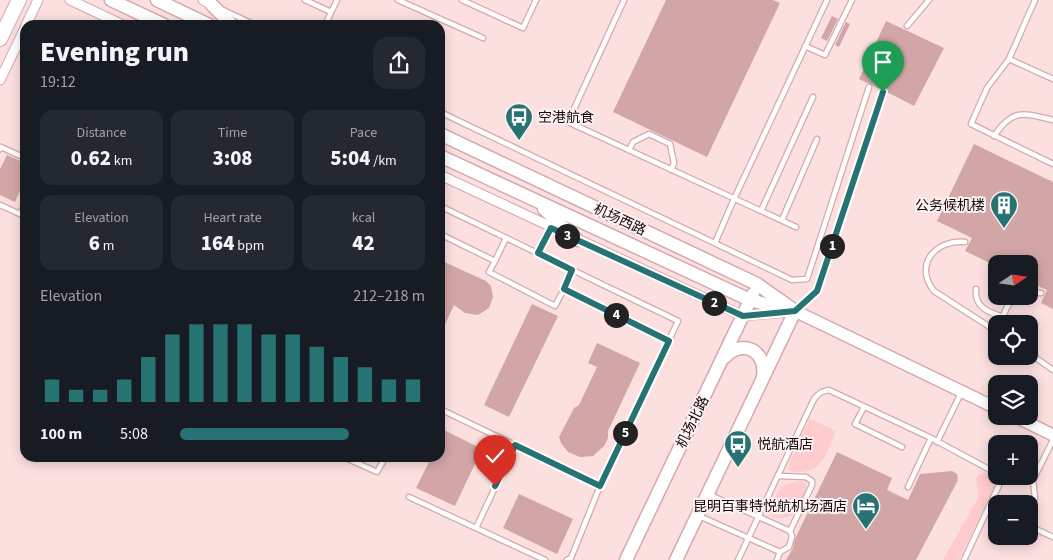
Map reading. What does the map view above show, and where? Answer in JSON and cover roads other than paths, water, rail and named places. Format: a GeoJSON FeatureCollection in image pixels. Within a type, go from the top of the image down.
{"type":"FeatureCollection","features":[{"type":"Feature","properties":{"kind":"main road"},"geometry":{"type":"LineString","coordinates":[[0,39],[19,0]]}},
{"type":"Feature","properties":{"kind":"main road"},"geometry":{"type":"LineString","coordinates":[[112,0],[154,20]]}},
{"type":"Feature","properties":{"kind":"main road"},"geometry":{"type":"LineString","coordinates":[[157,0],[199,20]]}},
{"type":"Feature","properties":{"kind":"main road"},"geometry":{"type":"LineString","coordinates":[[208,2],[227,20]]}},
{"type":"Feature","properties":{"kind":"main road","name":"机场西路"},"geometry":{"type":"LineString","coordinates":[[445,136],[757,284],[795,311]]}},
{"type":"Feature","properties":{"kind":"main road","name":"机场西路"},"geometry":{"type":"LineString","coordinates":[[445,158],[750,300],[795,311]]}},
{"type":"Feature","properties":{"kind":"main road"},"geometry":{"type":"LineString","coordinates":[[535,201],[577,240]]}},
{"type":"Feature","properties":{"kind":"main road","name":"机场北路"},"geometry":{"type":"LineString","coordinates":[[626,560],[757,284]]}},
{"type":"Feature","properties":{"kind":"main road"},"geometry":{"type":"LineString","coordinates":[[676,560],[795,311]]}},
{"type":"Feature","properties":{"kind":"main road"},"geometry":{"type":"LineString","coordinates":[[723,359],[736,349],[752,350],[761,357],[764,368],[763,379]]}},
{"type":"Feature","properties":{"kind":"street"},"geometry":{"type":"LineString","coordinates":[[29,20],[38,0]]}},
{"type":"Feature","properties":{"kind":"street"},"geometry":{"type":"LineString","coordinates":[[70,0],[112,20]]}},
{"type":"Feature","properties":{"kind":"street"},"geometry":{"type":"LineString","coordinates":[[0,80],[20,38]]}},
{"type":"Feature","properties":{"kind":"street"},"geometry":{"type":"LineString","coordinates":[[445,177],[743,316],[795,311]]}},
{"type":"Feature","properties":{"kind":"street","name":"机场西路"},"geometry":{"type":"LineString","coordinates":[[795,311],[988,404]]}},
{"type":"Feature","properties":{"kind":"street"},"geometry":{"type":"LineString","coordinates":[[1032,425],[1053,435]]}},
{"type":"Feature","properties":{"kind":"lane"},"geometry":{"type":"LineString","coordinates":[[305,0],[331,12]]}},
{"type":"Feature","properties":{"kind":"lane"},"geometry":{"type":"LineString","coordinates":[[327,20],[337,0]]}},
{"type":"Feature","properties":{"kind":"lane"},"geometry":{"type":"LineString","coordinates":[[398,0],[443,20]]}},
{"type":"Feature","properties":{"kind":"lane"},"geometry":{"type":"LineString","coordinates":[[462,0],[523,28],[536,0]]}},
{"type":"Feature","properties":{"kind":"lane"},"geometry":{"type":"LineString","coordinates":[[624,0],[568,122],[796,227]]}},
{"type":"Feature","properties":{"kind":"lane"},"geometry":{"type":"LineString","coordinates":[[715,243],[827,0]]}},
{"type":"Feature","properties":{"kind":"lane"},"geometry":{"type":"LineString","coordinates":[[805,46],[825,55],[852,0]]}},
{"type":"Feature","properties":{"kind":"lane"},"geometry":{"type":"LineString","coordinates":[[906,26],[929,0]]}},
{"type":"Feature","properties":{"kind":"lane"},"geometry":{"type":"LineString","coordinates":[[1035,0],[1010,59],[988,88],[971,124],[1053,164]]}},
{"type":"Feature","properties":{"kind":"lane"},"geometry":{"type":"LineString","coordinates":[[208,2],[245,20]]}},
{"type":"Feature","properties":{"kind":"lane"},"geometry":{"type":"LineString","coordinates":[[445,21],[483,38]]}},
{"type":"Feature","properties":{"kind":"lane"},"geometry":{"type":"LineString","coordinates":[[1010,59],[1053,79]]}},
{"type":"Feature","properties":{"kind":"lane"},"geometry":{"type":"LineString","coordinates":[[445,114],[792,280],[807,279],[869,87]]}},
{"type":"Feature","properties":{"kind":"lane"},"geometry":{"type":"LineString","coordinates":[[795,311],[817,291],[883,92]]}},
{"type":"Feature","properties":{"kind":"lane"},"geometry":{"type":"LineString","coordinates":[[762,211],[813,97]]}},
{"type":"Feature","properties":{"kind":"lane"},"geometry":{"type":"LineString","coordinates":[[994,136],[1006,120],[1017,115],[1028,114],[1053,120]]}},
{"type":"Feature","properties":{"kind":"lane"},"geometry":{"type":"LineString","coordinates":[[629,150],[633,142],[649,134],[663,140],[670,144],[674,163],[671,170]]}},
{"type":"Feature","properties":{"kind":"lane"},"geometry":{"type":"LineString","coordinates":[[782,220],[817,139]]}},
{"type":"Feature","properties":{"kind":"lane"},"geometry":{"type":"LineString","coordinates":[[0,149],[1,147],[20,156]]}},
{"type":"Feature","properties":{"kind":"lane"},"geometry":{"type":"LineString","coordinates":[[0,205],[20,214]]}},
{"type":"Feature","properties":{"kind":"lane"},"geometry":{"type":"LineString","coordinates":[[445,208],[678,321],[600,486],[571,558],[568,560]]}},
{"type":"Feature","properties":{"kind":"lane"},"geometry":{"type":"LineString","coordinates":[[538,253],[551,228]]}},
{"type":"Feature","properties":{"kind":"lane"},"geometry":{"type":"LineString","coordinates":[[445,236],[495,261]]}},
{"type":"Feature","properties":{"kind":"lane"},"geometry":{"type":"LineString","coordinates":[[506,238],[489,272],[555,306],[572,270]]}},
{"type":"Feature","properties":{"kind":"lane"},"geometry":{"type":"LineString","coordinates":[[965,242],[948,243],[932,253],[927,264],[928,281],[934,291],[988,326]]}},
{"type":"Feature","properties":{"kind":"lane"},"geometry":{"type":"LineString","coordinates":[[564,289],[669,341]]}},
{"type":"Feature","properties":{"kind":"lane"},"geometry":{"type":"LineString","coordinates":[[976,289],[976,299],[981,307],[997,315]]}},
{"type":"Feature","properties":{"kind":"lane"},"geometry":{"type":"LineString","coordinates":[[1038,359],[1053,370]]}},
{"type":"Feature","properties":{"kind":"lane"},"geometry":{"type":"LineString","coordinates":[[738,560],[814,399],[819,394],[829,390],[931,438],[988,469]]}},
{"type":"Feature","properties":{"kind":"lane"},"geometry":{"type":"LineString","coordinates":[[937,442],[962,391]]}},
{"type":"Feature","properties":{"kind":"lane"},"geometry":{"type":"LineString","coordinates":[[864,407],[855,424],[902,447]]}},
{"type":"Feature","properties":{"kind":"lane"},"geometry":{"type":"LineString","coordinates":[[445,411],[600,486]]}},
{"type":"Feature","properties":{"kind":"lane"},"geometry":{"type":"LineString","coordinates":[[908,486],[931,438]]}},
{"type":"Feature","properties":{"kind":"lane"},"geometry":{"type":"LineString","coordinates":[[1035,495],[1033,480],[1053,440]]}},
{"type":"Feature","properties":{"kind":"lane"},"geometry":{"type":"LineString","coordinates":[[476,528],[515,445]]}},
{"type":"Feature","properties":{"kind":"lane"},"geometry":{"type":"LineString","coordinates":[[355,462],[377,472],[383,462]]}},
{"type":"Feature","properties":{"kind":"lane"},"geometry":{"type":"LineString","coordinates":[[777,560],[780,552],[789,547],[792,542],[790,531],[812,485],[812,481],[806,477],[778,476]]}},
{"type":"Feature","properties":{"kind":"lane"},"geometry":{"type":"LineString","coordinates":[[964,560],[999,485]]}},
{"type":"Feature","properties":{"kind":"lane"},"geometry":{"type":"LineString","coordinates":[[707,494],[790,531]]}},
{"type":"Feature","properties":{"kind":"lane"},"geometry":{"type":"LineString","coordinates":[[409,497],[545,560]]}},
{"type":"Feature","properties":{"kind":"lane"},"geometry":{"type":"LineString","coordinates":[[697,515],[780,552]]}},
{"type":"Feature","properties":{"kind":"lane"},"geometry":{"type":"LineString","coordinates":[[1038,530],[1053,538]]}},
{"type":"Feature","properties":{"kind":"place","name":"空港航食"},"geometry":{"type":"Point","coordinates":[519,141]}},
{"type":"Feature","properties":{"kind":"place","name":"公务候机楼"},"geometry":{"type":"Point","coordinates":[1004,229]}},
{"type":"Feature","properties":{"kind":"place","name":"悦航酒店"},"geometry":{"type":"Point","coordinates":[738,468]}},
{"type":"Feature","properties":{"kind":"place","name":"昆明百事特悦航机场酒店"},"geometry":{"type":"Point","coordinates":[866,530]}}]}
